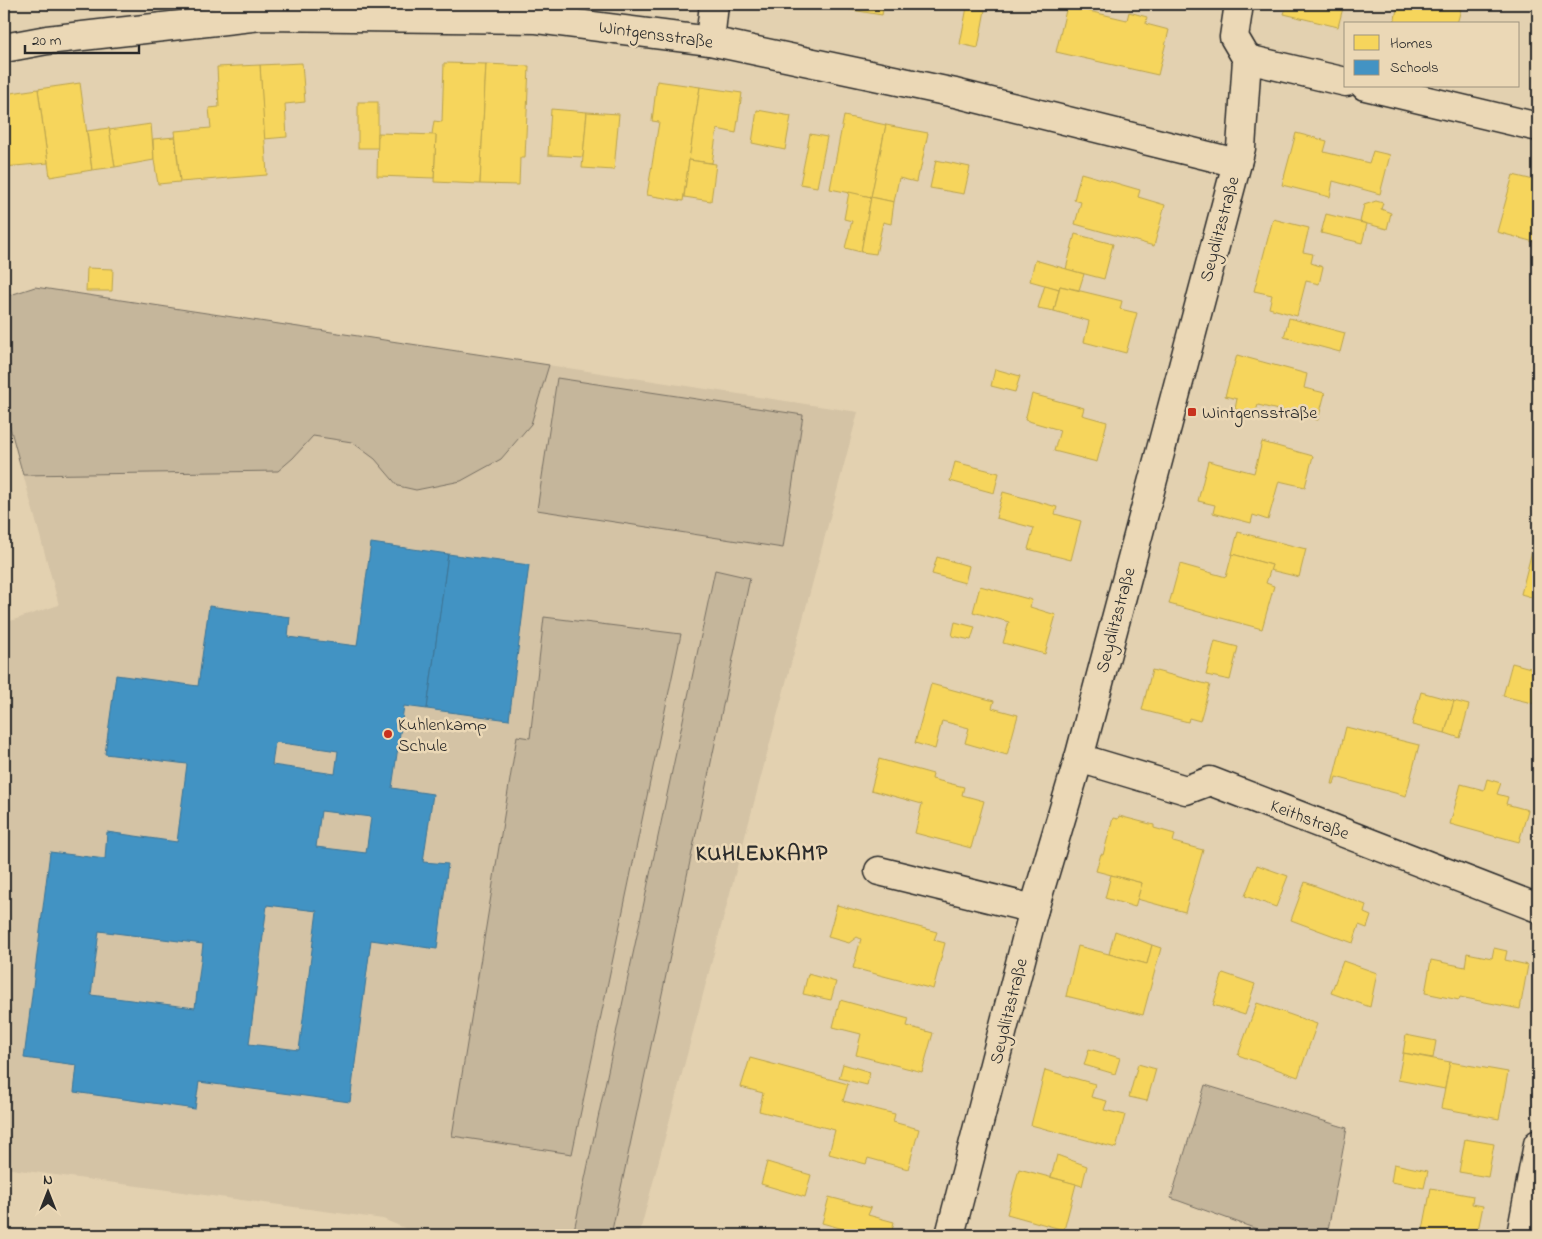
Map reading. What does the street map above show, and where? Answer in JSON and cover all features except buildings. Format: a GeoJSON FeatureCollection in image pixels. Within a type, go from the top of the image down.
{"type":"FeatureCollection","features":[{"type":"Feature","properties":{"kind":"street"},"geometry":{"type":"LineString","coordinates":[[710,40],[714,4]]}},
{"type":"Feature","properties":{"kind":"street"},"geometry":{"type":"LineString","coordinates":[[1239,4],[1234,37],[1247,59],[1344,82]]}},
{"type":"Feature","properties":{"kind":"street","name":"Wintgensstraße"},"geometry":{"type":"LineString","coordinates":[[4,48],[47,40],[261,10],[537,19],[710,40],[955,94],[1236,163]]}},
{"type":"Feature","properties":{"kind":"street","name":"Seydlitzstraße"},"geometry":{"type":"LineString","coordinates":[[950,1235],[1034,909],[1079,758],[1241,148],[1247,59]]}},
{"type":"Feature","properties":{"kind":"street"},"geometry":{"type":"LineString","coordinates":[[1373,88],[1538,127]]}},
{"type":"Feature","properties":{"kind":"street","name":"Keithstraße"},"geometry":{"type":"LineString","coordinates":[[1079,758],[1186,790],[1210,781],[1538,908]]}},
{"type":"Feature","properties":{"kind":"street"},"geometry":{"type":"LineString","coordinates":[[880,871],[1034,909]]}},
{"type":"Feature","properties":{"kind":"street"},"geometry":{"type":"LineString","coordinates":[[1521,1235],[1538,1144]]}},
{"type":"Feature","properties":{"kind":"shaded area","name":"Kuhlenkamp Schule"},"geometry":{"type":"Polygon","coordinates":[[[35,287],[858,412],[639,1235],[421,1235],[383,1219],[4,1168],[4,623],[59,605],[4,405],[4,297],[35,287]]]}},
{"type":"Feature","properties":{"kind":"shaded area"},"geometry":{"type":"Polygon","coordinates":[[[35,287],[549,365],[531,424],[501,459],[461,481],[416,490],[398,486],[375,459],[352,442],[313,436],[278,471],[23,475],[4,405],[4,297],[35,287]]]}},
{"type":"Feature","properties":{"kind":"shaded area"},"geometry":{"type":"Polygon","coordinates":[[[557,378],[803,415],[783,548],[537,510],[557,378]]]}},
{"type":"Feature","properties":{"kind":"shaded area"},"geometry":{"type":"Polygon","coordinates":[[[715,570],[750,578],[611,1235],[573,1235],[715,570]]]}},
{"type":"Feature","properties":{"kind":"shaded area"},"geometry":{"type":"Polygon","coordinates":[[[544,617],[681,634],[572,1154],[452,1136],[517,736],[530,738],[544,617]]]}},
{"type":"Feature","properties":{"kind":"shaded area"},"geometry":{"type":"Polygon","coordinates":[[[1205,1085],[1347,1128],[1327,1235],[1273,1235],[1171,1198],[1205,1085]]]}},
{"type":"Feature","properties":{"kind":"place","name":"Wintgensstraße"},"geometry":{"type":"Point","coordinates":[1192,412]}},
{"type":"Feature","properties":{"kind":"place","name":"Kuhlenkamp Schule"},"geometry":{"type":"Point","coordinates":[388,734]}},
{"type":"Feature","properties":{"kind":"district","name":"KUHLENKAMP"},"geometry":{"type":"Point","coordinates":[762,852]}}]}
